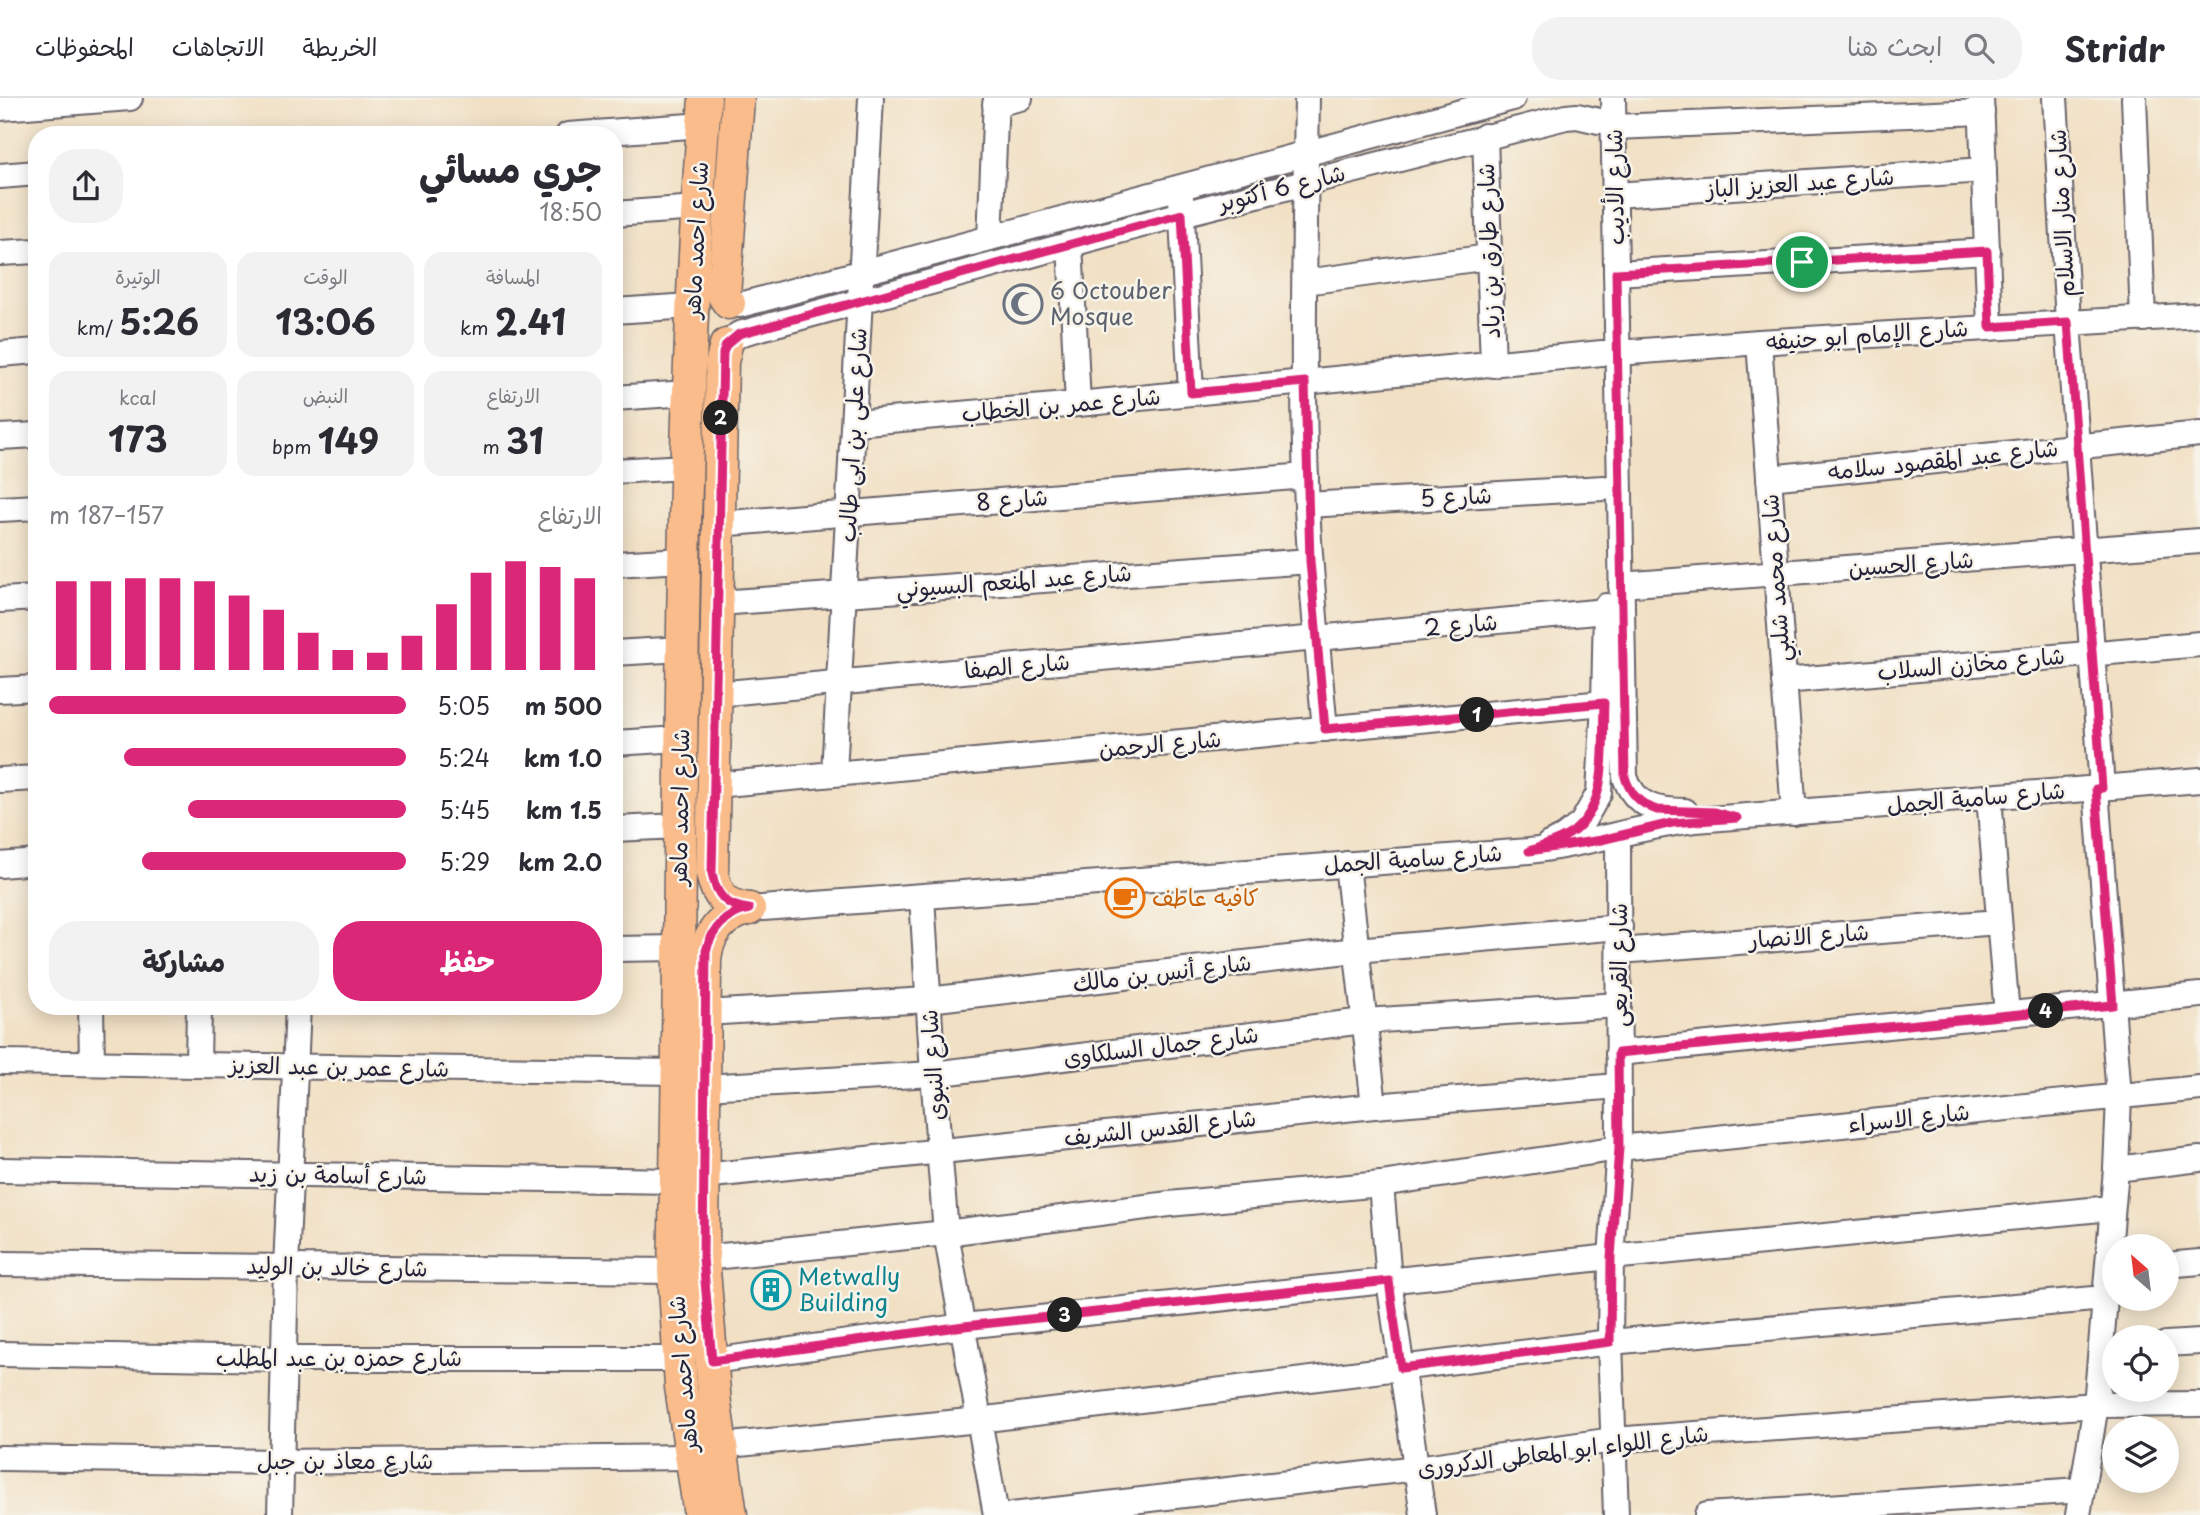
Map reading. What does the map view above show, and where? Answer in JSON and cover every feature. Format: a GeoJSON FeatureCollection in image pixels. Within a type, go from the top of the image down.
{"type":"FeatureCollection","features":[{"type":"Feature","properties":{"kind":"main road","name":"شارع احمد ماهر"},"geometry":{"type":"LineString","coordinates":[[729,303],[724,296],[738,98]]}},
{"type":"Feature","properties":{"kind":"main road","name":"شارع احمد ماهر"},"geometry":{"type":"LineString","coordinates":[[704,111],[691,306],[682,560],[679,948],[691,1080],[690,1178],[674,1271],[679,1359],[690,1457],[713,1503]]}},
{"type":"Feature","properties":{"kind":"main road","name":"شارع احمد ماهر"},"geometry":{"type":"LineString","coordinates":[[726,345],[722,362],[712,873],[717,892],[723,900],[730,905],[749,909]]}},
{"type":"Feature","properties":{"kind":"main road"},"geometry":{"type":"LineString","coordinates":[[680,873],[712,873]]}},
{"type":"Feature","properties":{"kind":"main road","name":"شارع احمد ماهر"},"geometry":{"type":"LineString","coordinates":[[691,1080],[705,1013],[708,942],[725,919],[749,909]]}},
{"type":"Feature","properties":{"kind":"main road","name":"شارع احمد ماهر"},"geometry":{"type":"LineString","coordinates":[[690,1178],[703,1258],[720,1446],[713,1503]]}},
{"type":"Feature","properties":{"kind":"street"},"geometry":{"type":"LineString","coordinates":[[0,108],[130,98]]}},
{"type":"Feature","properties":{"kind":"street","name":"شارع على بن ابى طالب"},"geometry":{"type":"LineString","coordinates":[[834,772],[871,98]]}},
{"type":"Feature","properties":{"kind":"street"},"geometry":{"type":"LineString","coordinates":[[990,238],[995,101],[1020,98]]}},
{"type":"Feature","properties":{"kind":"street"},"geometry":{"type":"LineString","coordinates":[[1307,98],[1306,476],[1310,561],[1325,729]]}},
{"type":"Feature","properties":{"kind":"street","name":"شارع الأديب"},"geometry":{"type":"LineString","coordinates":[[1613,98],[1604,115],[1610,353],[1622,585],[1625,777],[1628,786],[1640,801],[1657,810],[1715,812],[1737,818]]}},
{"type":"Feature","properties":{"kind":"street","name":"شارع منار الاسلام"},"geometry":{"type":"LineString","coordinates":[[2056,98],[2068,322],[2092,653],[2119,1097],[2111,1234]]}},
{"type":"Feature","properties":{"kind":"street"},"geometry":{"type":"LineString","coordinates":[[2134,98],[2143,318]]}},
{"type":"Feature","properties":{"kind":"street","name":"شارع 6 أكتوبر"},"geometry":{"type":"LineString","coordinates":[[729,303],[740,305],[1499,100]]}},
{"type":"Feature","properties":{"kind":"street"},"geometry":{"type":"LineString","coordinates":[[1982,105],[1990,327]]}},
{"type":"Feature","properties":{"kind":"street","name":"شارع 6 أكتوبر"},"geometry":{"type":"LineString","coordinates":[[726,345],[739,334],[860,300],[1305,182],[1566,117],[1982,105]]}},
{"type":"Feature","properties":{"kind":"street"},"geometry":{"type":"LineString","coordinates":[[619,126],[704,111]]}},
{"type":"Feature","properties":{"kind":"street","name":"شارع الأديب"},"geometry":{"type":"LineString","coordinates":[[1529,851],[1574,831],[1595,804],[1601,779],[1606,611],[1604,488],[1616,273],[1615,195],[1604,115]]}},
{"type":"Feature","properties":{"kind":"street","name":"شارع طارق بن زياد"},"geometry":{"type":"LineString","coordinates":[[1485,136],[1493,365]]}},
{"type":"Feature","properties":{"kind":"street","name":"شارع عبد العزيز الباز"},"geometry":{"type":"LineString","coordinates":[[1615,195],[1984,170]]}},
{"type":"Feature","properties":{"kind":"street"},"geometry":{"type":"LineString","coordinates":[[0,176],[28,174]]}},
{"type":"Feature","properties":{"kind":"street"},"geometry":{"type":"LineString","coordinates":[[1180,186],[1191,393]]}},
{"type":"Feature","properties":{"kind":"street"},"geometry":{"type":"LineString","coordinates":[[623,213],[697,208]]}},
{"type":"Feature","properties":{"kind":"street"},"geometry":{"type":"LineString","coordinates":[[1070,244],[1078,404]]}},
{"type":"Feature","properties":{"kind":"street"},"geometry":{"type":"LineString","coordinates":[[1616,273],[1987,251]]}},
{"type":"Feature","properties":{"kind":"street"},"geometry":{"type":"LineString","coordinates":[[0,254],[28,252]]}},
{"type":"Feature","properties":{"kind":"street"},"geometry":{"type":"LineString","coordinates":[[1305,282],[1489,257]]}},
{"type":"Feature","properties":{"kind":"street"},"geometry":{"type":"LineString","coordinates":[[623,311],[691,306]]}},
{"type":"Feature","properties":{"kind":"street","name":"شارع الإمام ابو حنيفه"},"geometry":{"type":"LineString","coordinates":[[1610,353],[2200,315]]}},
{"type":"Feature","properties":{"kind":"street","name":"شارع محمد شلبي"},"geometry":{"type":"LineString","coordinates":[[1759,342],[1794,813]]}},
{"type":"Feature","properties":{"kind":"street"},"geometry":{"type":"LineString","coordinates":[[0,354],[28,352]]}},
{"type":"Feature","properties":{"kind":"street","name":"شارع عمر بن الخطاب"},"geometry":{"type":"LineString","coordinates":[[854,422],[1078,404],[1610,353]]}},
{"type":"Feature","properties":{"kind":"street"},"geometry":{"type":"LineString","coordinates":[[623,397],[688,393]]}},
{"type":"Feature","properties":{"kind":"street","name":"شارع عبد المقصود سلامه"},"geometry":{"type":"LineString","coordinates":[[1769,478],[2200,434]]}},
{"type":"Feature","properties":{"kind":"street"},"geometry":{"type":"LineString","coordinates":[[0,437],[28,435]]}},
{"type":"Feature","properties":{"kind":"street"},"geometry":{"type":"LineString","coordinates":[[623,470],[686,467]]}},
{"type":"Feature","properties":{"kind":"street","name":"شارع 8"},"geometry":{"type":"LineString","coordinates":[[718,524],[1306,476]]}},
{"type":"Feature","properties":{"kind":"street","name":"شارع 5"},"geometry":{"type":"LineString","coordinates":[[1307,505],[1604,488]]}},
{"type":"Feature","properties":{"kind":"street"},"geometry":{"type":"LineString","coordinates":[[0,509],[28,507]]}},
{"type":"Feature","properties":{"kind":"street","name":"شارع الحسين"},"geometry":{"type":"LineString","coordinates":[[1622,585],[2200,541]]}},
{"type":"Feature","properties":{"kind":"street"},"geometry":{"type":"LineString","coordinates":[[623,563],[682,560]]}},
{"type":"Feature","properties":{"kind":"street","name":"شارع عبد المنعم البسيوني"},"geometry":{"type":"LineString","coordinates":[[718,603],[1310,561]]}},
{"type":"Feature","properties":{"kind":"street"},"geometry":{"type":"LineString","coordinates":[[0,600],[28,598]]}},
{"type":"Feature","properties":{"kind":"street","name":"شارع 2"},"geometry":{"type":"LineString","coordinates":[[1317,639],[1606,611]]}},
{"type":"Feature","properties":{"kind":"street","name":"شارع الصفا"},"geometry":{"type":"LineString","coordinates":[[716,694],[1317,639]]}},
{"type":"Feature","properties":{"kind":"street","name":"شارع مخازن السلاب"},"geometry":{"type":"LineString","coordinates":[[1784,681],[2200,644]]}},
{"type":"Feature","properties":{"kind":"street"},"geometry":{"type":"LineString","coordinates":[[623,652],[682,649]]}},
{"type":"Feature","properties":{"kind":"street"},"geometry":{"type":"LineString","coordinates":[[0,690],[28,688]]}},
{"type":"Feature","properties":{"kind":"street","name":"شارع الرحمن"},"geometry":{"type":"LineString","coordinates":[[715,785],[1604,703]]}},
{"type":"Feature","properties":{"kind":"street"},"geometry":{"type":"LineString","coordinates":[[623,742],[681,739]]}},
{"type":"Feature","properties":{"kind":"street"},"geometry":{"type":"LineString","coordinates":[[0,780],[28,778]]}},
{"type":"Feature","properties":{"kind":"street","name":"شارع سامية الجمل"},"geometry":{"type":"LineString","coordinates":[[749,909],[1529,851],[1576,845],[1672,823],[2200,780]]}},
{"type":"Feature","properties":{"kind":"street"},"geometry":{"type":"LineString","coordinates":[[1989,797],[2007,1015]]}},
{"type":"Feature","properties":{"kind":"street"},"geometry":{"type":"LineString","coordinates":[[623,828],[680,825]]}},
{"type":"Feature","properties":{"kind":"street","name":"شارع القريعى"},"geometry":{"type":"LineString","coordinates":[[1616,1515],[1610,1342],[1611,1257],[1619,1148],[1618,835]]}},
{"type":"Feature","properties":{"kind":"street"},"geometry":{"type":"LineString","coordinates":[[0,864],[28,862]]}},
{"type":"Feature","properties":{"kind":"street"},"geometry":{"type":"LineString","coordinates":[[1347,864],[1374,1106]]}},
{"type":"Feature","properties":{"kind":"street","name":"شارع النبوى"},"geometry":{"type":"LineString","coordinates":[[922,897],[933,1074],[947,1233],[996,1515]]}},
{"type":"Feature","properties":{"kind":"street","name":"شارع الانصار"},"geometry":{"type":"LineString","coordinates":[[1619,939],[1999,922]]}},
{"type":"Feature","properties":{"kind":"street","name":"شارع أنس بن مالك"},"geometry":{"type":"LineString","coordinates":[[705,1013],[929,1000],[1356,950],[1619,939]]}},
{"type":"Feature","properties":{"kind":"street"},"geometry":{"type":"LineString","coordinates":[[623,949],[679,948]]}},
{"type":"Feature","properties":{"kind":"street"},"geometry":{"type":"LineString","coordinates":[[1618,1053],[2200,995]]}},
{"type":"Feature","properties":{"kind":"street","name":"شارع جمال السلكاوى"},"geometry":{"type":"LineString","coordinates":[[691,1080],[933,1074],[1364,1021],[1619,1005]]}},
{"type":"Feature","properties":{"kind":"street"},"geometry":{"type":"LineString","coordinates":[[91,1015],[92,1063]]}},
{"type":"Feature","properties":{"kind":"street"},"geometry":{"type":"LineString","coordinates":[[198,1065],[200,1015]]}},
{"type":"Feature","properties":{"kind":"street"},"geometry":{"type":"LineString","coordinates":[[280,1515],[286,1267],[298,1015]]}},
{"type":"Feature","properties":{"kind":"street","name":"شارع عمر بن عبد العزيز"},"geometry":{"type":"LineString","coordinates":[[0,1062],[295,1066],[691,1080]]}},
{"type":"Feature","properties":{"kind":"street","name":"شارع القدس الشريف"},"geometry":{"type":"LineString","coordinates":[[690,1178],[1374,1106],[1618,1086]]}},
{"type":"Feature","properties":{"kind":"street","name":"شارع الاسراء"},"geometry":{"type":"LineString","coordinates":[[703,1258],[947,1233],[1170,1204],[1381,1184],[1619,1148],[2200,1088]]}},
{"type":"Feature","properties":{"kind":"street"},"geometry":{"type":"LineString","coordinates":[[2116,1169],[2200,1159]]}},
{"type":"Feature","properties":{"kind":"street","name":"شارع أسامة بن زيد"},"geometry":{"type":"LineString","coordinates":[[0,1170],[690,1178]]}},
{"type":"Feature","properties":{"kind":"street"},"geometry":{"type":"LineString","coordinates":[[1381,1184],[1389,1281],[1423,1515]]}},
{"type":"Feature","properties":{"kind":"street"},"geometry":{"type":"LineString","coordinates":[[712,1361],[964,1326],[1611,1257],[2111,1208]]}},
{"type":"Feature","properties":{"kind":"street"},"geometry":{"type":"LineString","coordinates":[[2179,1264],[2200,1262]]}},
{"type":"Feature","properties":{"kind":"street","name":"شارع خالد بن الوليد"},"geometry":{"type":"LineString","coordinates":[[0,1264],[674,1271]]}},
{"type":"Feature","properties":{"kind":"street"},"geometry":{"type":"LineString","coordinates":[[720,1446],[979,1420],[1610,1342],[2102,1298]]}},
{"type":"Feature","properties":{"kind":"street"},"geometry":{"type":"LineString","coordinates":[[2179,1343],[2200,1342]]}},
{"type":"Feature","properties":{"kind":"street","name":"شارع حمزه بن عبد المطلب"},"geometry":{"type":"LineString","coordinates":[[0,1354],[284,1359],[679,1359]]}},
{"type":"Feature","properties":{"kind":"street","name":"شارع منار الاسلام"},"geometry":{"type":"LineString","coordinates":[[2078,1515],[2102,1374]]}},
{"type":"Feature","properties":{"kind":"street","name":"شارع اللواء ابو المعاطى الدكرورى"},"geometry":{"type":"LineString","coordinates":[[1012,1515],[1417,1468],[1613,1440],[2096,1405],[2200,1404]]}},
{"type":"Feature","properties":{"kind":"street","name":"شارع معاذ بن جبل"},"geometry":{"type":"LineString","coordinates":[[0,1458],[280,1462],[690,1457]]}},
{"type":"Feature","properties":{"kind":"street"},"geometry":{"type":"LineString","coordinates":[[1707,1515],[2082,1490]]}},
{"type":"Feature","properties":{"kind":"place","name":"6 Octouber Mosque"},"geometry":{"type":"Point","coordinates":[1023,304]}},
{"type":"Feature","properties":{"kind":"place","name":"كافيه عاطف"},"geometry":{"type":"Point","coordinates":[1125,898]}},
{"type":"Feature","properties":{"kind":"place","name":"Metwally Building"},"geometry":{"type":"Point","coordinates":[771,1290]}},
{"type":"Feature","properties":{"kind":"route"},"geometry":{"type":"LineString","coordinates":[[1182,214],[1191,393],[1305,382],[1310,561],[1325,729],[1604,703],[1601,779],[1595,804],[1574,831],[1529,851],[1576,845],[1672,823],[1737,818],[1715,812],[1657,810],[1647,807],[1633,794],[1625,777],[1616,273],[1802,262],[1987,251],[1990,327],[2068,322],[2102,788],[2096,789],[2113,1005],[1618,1053],[1619,1148],[1611,1257],[1610,1342],[1401,1368],[1389,1281],[964,1326],[712,1361],[703,1258],[706,951],[713,933],[725,919],[749,909],[730,905],[723,900],[717,892],[712,873],[722,362],[726,345],[739,334],[1182,214]]}}]}
